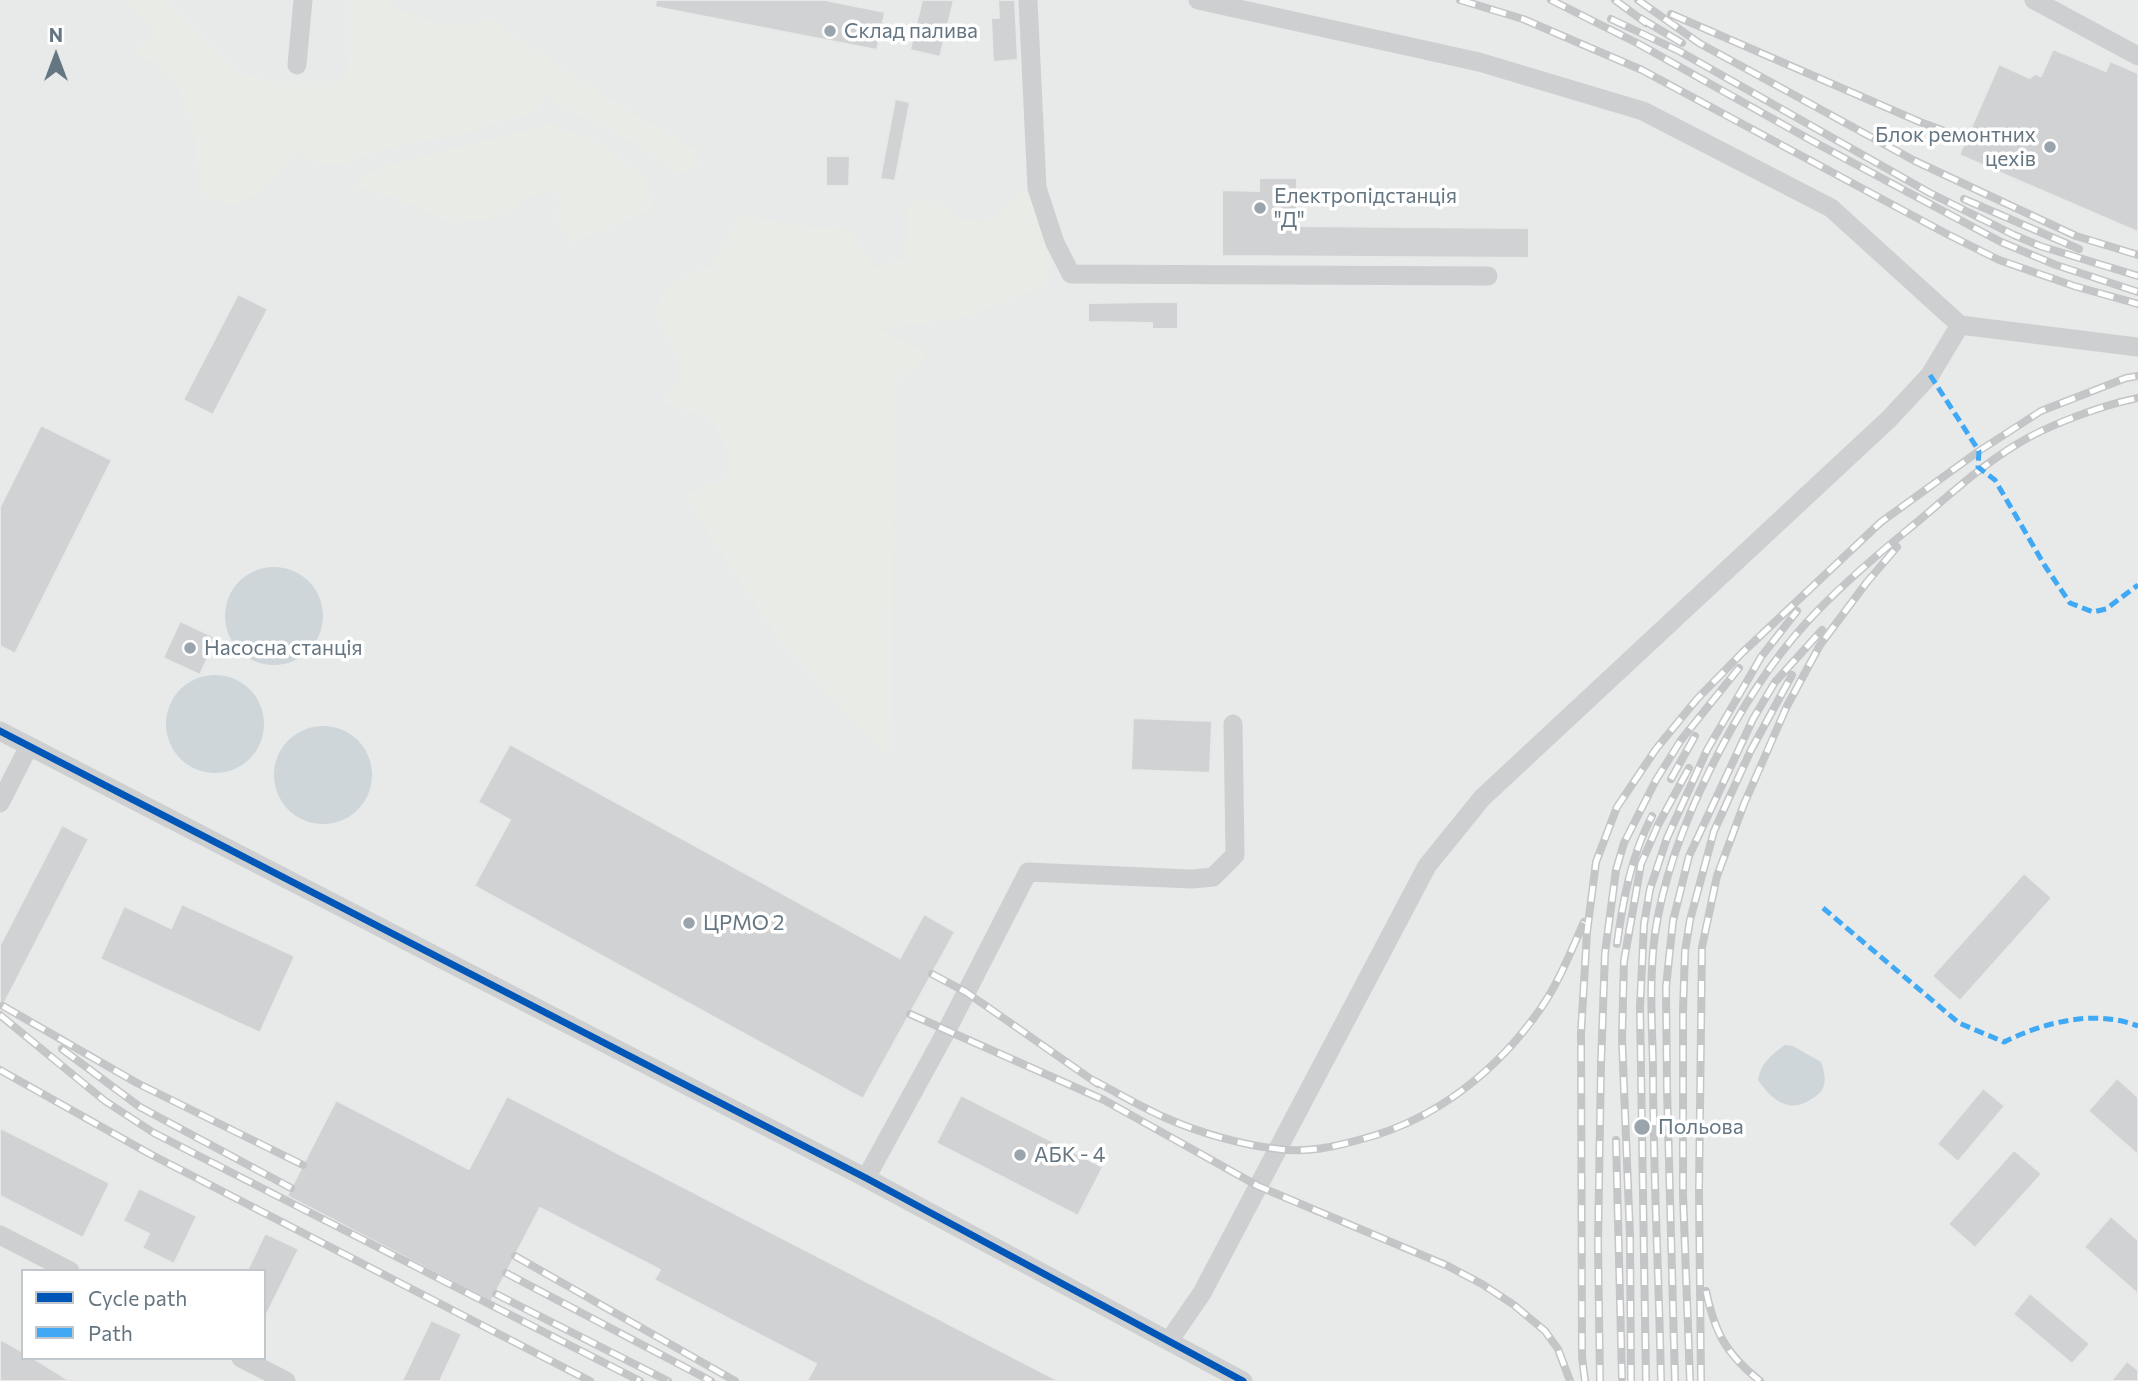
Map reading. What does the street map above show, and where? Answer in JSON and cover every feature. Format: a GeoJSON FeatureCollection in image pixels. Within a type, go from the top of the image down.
{"type":"FeatureCollection","features":[{"type":"Feature","properties":{"kind":"street"},"geometry":{"type":"LineString","coordinates":[[297,65],[303,0]]}},
{"type":"Feature","properties":{"kind":"street"},"geometry":{"type":"LineString","coordinates":[[1028,0],[1037,188],[1055,243],[1071,274],[1488,276]]}},
{"type":"Feature","properties":{"kind":"street"},"geometry":{"type":"LineString","coordinates":[[1198,0],[1479,62],[1643,111],[1831,208],[1960,325],[2138,347]]}},
{"type":"Feature","properties":{"kind":"street"},"geometry":{"type":"LineString","coordinates":[[2034,0],[2138,56]]}},
{"type":"Feature","properties":{"kind":"street"},"geometry":{"type":"LineString","coordinates":[[1169,1341],[1202,1293],[1427,866],[1482,798],[1889,419],[1930,375],[1960,325]]}},
{"type":"Feature","properties":{"kind":"street"},"geometry":{"type":"LineString","coordinates":[[866,1178],[947,1030],[1028,872],[1192,879],[1213,877],[1235,855],[1233,724]]}},
{"type":"Feature","properties":{"kind":"street"},"geometry":{"type":"LineString","coordinates":[[0,731],[866,1178],[1243,1381]]}},
{"type":"Feature","properties":{"kind":"street"},"geometry":{"type":"LineString","coordinates":[[0,803],[29,746]]}},
{"type":"Feature","properties":{"kind":"street"},"geometry":{"type":"LineString","coordinates":[[0,1235],[66,1269]]}},
{"type":"Feature","properties":{"kind":"street"},"geometry":{"type":"LineString","coordinates":[[245,1360],[286,1381]]}},
{"type":"Feature","properties":{"kind":"shaded area"},"geometry":{"type":"Polygon","coordinates":[[[0,0],[2138,0],[2138,1381],[0,1381],[0,0]]]}},
{"type":"Feature","properties":{"kind":"shaded area"},"geometry":{"type":"Polygon","coordinates":[[[123,0],[167,0],[238,72],[276,82],[345,81],[350,49],[350,0],[392,0],[396,9],[446,26],[493,21],[603,95],[696,150],[699,165],[681,173],[602,125],[562,109],[546,92],[536,112],[460,134],[391,148],[337,166],[313,162],[297,150],[277,175],[254,197],[232,205],[201,195],[193,126],[174,78],[133,50],[158,31],[123,0]]]}},
{"type":"Feature","properties":{"kind":"shaded area"},"geometry":{"type":"Polygon","coordinates":[[[549,124],[601,143],[647,179],[653,208],[572,244],[557,221],[559,201],[552,190],[531,197],[498,217],[456,224],[394,198],[353,187],[372,170],[549,124]]]}},
{"type":"Feature","properties":{"kind":"shaded area"},"geometry":{"type":"Polygon","coordinates":[[[1028,188],[1052,257],[1044,286],[960,319],[880,329],[928,354],[897,381],[890,760],[779,641],[685,495],[725,478],[729,454],[712,420],[662,402],[679,382],[678,357],[656,313],[662,290],[692,272],[710,267],[741,213],[775,222],[851,231],[874,267],[904,257],[908,233],[906,210],[913,201],[935,199],[958,218],[985,223],[1028,188]]]}},
{"type":"Feature","properties":{"kind":"shaded area"},"geometry":{"type":"Polygon","coordinates":[[[274,567],[293,570],[309,581],[320,597],[323,616],[320,635],[309,651],[293,662],[274,665],[255,662],[239,651],[228,635],[225,616],[228,597],[239,581],[255,570],[274,567]]]}},
{"type":"Feature","properties":{"kind":"shaded area"},"geometry":{"type":"Polygon","coordinates":[[[215,675],[234,678],[250,689],[261,705],[264,724],[261,743],[250,759],[234,770],[215,773],[196,770],[180,759],[169,743],[166,724],[169,705],[180,689],[196,678],[215,675]]]}},
{"type":"Feature","properties":{"kind":"shaded area"},"geometry":{"type":"Polygon","coordinates":[[[323,726],[342,729],[358,740],[369,756],[372,775],[369,794],[358,810],[342,821],[323,824],[304,821],[288,810],[277,794],[274,775],[277,756],[288,740],[304,729],[323,726]]]}},
{"type":"Feature","properties":{"kind":"shaded area"},"geometry":{"type":"Polygon","coordinates":[[[1785,1045],[1793,1046],[1821,1062],[1824,1072],[1822,1090],[1802,1104],[1788,1105],[1779,1101],[1758,1080],[1767,1060],[1785,1045]]]}},
{"type":"Feature","properties":{"kind":"building","name":"Склад палива"},"geometry":{"type":"Polygon","coordinates":[[[656,0],[825,0],[885,12],[877,50],[655,7],[656,0]]]}},
{"type":"Feature","properties":{"kind":"building"},"geometry":{"type":"Polygon","coordinates":[[[922,0],[954,0],[940,57],[910,50],[922,0]]]}},
{"type":"Feature","properties":{"kind":"building"},"geometry":{"type":"Polygon","coordinates":[[[998,0],[1015,0],[1018,60],[993,62],[991,18],[999,18],[998,0]]]}},
{"type":"Feature","properties":{"kind":"building","name":"Блок ремонтних цехів"},"geometry":{"type":"Polygon","coordinates":[[[2053,49],[2106,71],[2110,61],[2138,73],[2138,232],[1959,155],[1999,64],[2030,78],[2035,74],[2041,76],[2053,49]]]}},
{"type":"Feature","properties":{"kind":"building"},"geometry":{"type":"Polygon","coordinates":[[[895,99],[910,102],[895,181],[880,179],[895,99]]]}},
{"type":"Feature","properties":{"kind":"building"},"geometry":{"type":"Polygon","coordinates":[[[826,156],[850,156],[849,186],[826,186],[826,156]]]}},
{"type":"Feature","properties":{"kind":"building","name":"Електропідстанція \"Д\""},"geometry":{"type":"Polygon","coordinates":[[[1259,178],[1297,178],[1297,226],[1529,228],[1529,258],[1222,256],[1222,190],[1259,191],[1259,178]]]}},
{"type":"Feature","properties":{"kind":"building"},"geometry":{"type":"Polygon","coordinates":[[[238,294],[268,309],[213,415],[183,400],[238,294]]]}},
{"type":"Feature","properties":{"kind":"building"},"geometry":{"type":"Polygon","coordinates":[[[1178,302],[1178,329],[1152,329],[1152,323],[1088,322],[1088,303],[1178,302]]]}},
{"type":"Feature","properties":{"kind":"building"},"geometry":{"type":"Polygon","coordinates":[[[41,425],[112,460],[15,654],[0,646],[0,507],[41,425]]]}},
{"type":"Feature","properties":{"kind":"building","name":"Насосна станція"},"geometry":{"type":"Polygon","coordinates":[[[180,621],[217,638],[200,675],[163,658],[180,621]]]}},
{"type":"Feature","properties":{"kind":"building"},"geometry":{"type":"Polygon","coordinates":[[[1133,718],[1212,721],[1210,773],[1131,770],[1133,718]]]}},
{"type":"Feature","properties":{"kind":"building","name":"ЦРМО 2"},"geometry":{"type":"Polygon","coordinates":[[[510,744],[900,958],[924,914],[955,932],[863,1099],[474,886],[510,820],[478,802],[510,744]]]}},
{"type":"Feature","properties":{"kind":"building"},"geometry":{"type":"Polygon","coordinates":[[[62,825],[89,839],[0,1012],[0,945],[62,825]]]}},
{"type":"Feature","properties":{"kind":"building"},"geometry":{"type":"Polygon","coordinates":[[[2024,873],[2052,898],[1960,1001],[1932,976],[2024,873]]]}},
{"type":"Feature","properties":{"kind":"building"},"geometry":{"type":"Polygon","coordinates":[[[182,904],[295,956],[260,1033],[100,959],[124,906],[171,928],[182,904]]]}},
{"type":"Feature","properties":{"kind":"building"},"geometry":{"type":"Polygon","coordinates":[[[2117,1078],[2138,1097],[2138,1155],[2088,1111],[2117,1078]]]}},
{"type":"Feature","properties":{"kind":"building"},"geometry":{"type":"Polygon","coordinates":[[[1983,1088],[2005,1106],[1958,1162],[1937,1144],[1983,1088]]]}},
{"type":"Feature","properties":{"kind":"building","name":"АБК - 4"},"geometry":{"type":"Polygon","coordinates":[[[961,1095],[1103,1167],[1078,1216],[936,1143],[961,1095]]]}},
{"type":"Feature","properties":{"kind":"building"},"geometry":{"type":"Polygon","coordinates":[[[507,1096],[1059,1381],[807,1381],[816,1364],[654,1280],[660,1270],[540,1208],[491,1302],[287,1196],[336,1100],[469,1169],[507,1096]]]}},
{"type":"Feature","properties":{"kind":"building"},"geometry":{"type":"Polygon","coordinates":[[[0,1128],[110,1183],[83,1238],[0,1196],[0,1128]]]}},
{"type":"Feature","properties":{"kind":"building"},"geometry":{"type":"Polygon","coordinates":[[[2014,1150],[2042,1174],[1975,1248],[1948,1224],[2014,1150]]]}},
{"type":"Feature","properties":{"kind":"building"},"geometry":{"type":"Polygon","coordinates":[[[139,1188],[197,1216],[174,1264],[142,1248],[149,1234],[123,1221],[139,1188]]]}},
{"type":"Feature","properties":{"kind":"building"},"geometry":{"type":"Polygon","coordinates":[[[2111,1216],[2138,1240],[2138,1294],[2084,1247],[2111,1216]]]}},
{"type":"Feature","properties":{"kind":"building"},"geometry":{"type":"Polygon","coordinates":[[[265,1233],[299,1249],[266,1316],[266,1269],[248,1269],[265,1233]]]}},
{"type":"Feature","properties":{"kind":"building"},"geometry":{"type":"Polygon","coordinates":[[[2030,1293],[2090,1344],[2072,1364],[2013,1314],[2030,1293]]]}},
{"type":"Feature","properties":{"kind":"building"},"geometry":{"type":"Polygon","coordinates":[[[431,1320],[462,1334],[440,1381],[402,1381],[431,1320]]]}},
{"type":"Feature","properties":{"kind":"building"},"geometry":{"type":"Polygon","coordinates":[[[0,1339],[21,1351],[21,1360],[36,1360],[70,1381],[0,1381],[0,1339]]]}},
{"type":"Feature","properties":{"kind":"building"},"geometry":{"type":"Polygon","coordinates":[[[2127,1361],[2138,1370],[2138,1381],[2111,1381],[2127,1361]]]}},
{"type":"Feature","properties":{"kind":"railway"},"geometry":{"type":"LineString","coordinates":[[1460,0],[1523,19],[1642,70],[1999,260],[2074,286],[2138,304]]}},
{"type":"Feature","properties":{"kind":"railway"},"geometry":{"type":"LineString","coordinates":[[1551,0],[1637,43],[2001,242],[2056,265],[2138,292]]}},
{"type":"Feature","properties":{"kind":"railway"},"geometry":{"type":"LineString","coordinates":[[1615,0],[1646,23]]}},
{"type":"Feature","properties":{"kind":"railway"},"geometry":{"type":"LineString","coordinates":[[1638,0],[1699,43],[1915,161],[2076,236],[2138,255]]}},
{"type":"Feature","properties":{"kind":"railway"},"geometry":{"type":"LineString","coordinates":[[1671,14],[1920,122],[1966,139]]}},
{"type":"Feature","properties":{"kind":"railway"},"geometry":{"type":"LineString","coordinates":[[1640,18],[1682,43]]}},
{"type":"Feature","properties":{"kind":"railway"},"geometry":{"type":"LineString","coordinates":[[1611,19],[1679,51],[1930,193],[2014,235],[2040,246],[2138,276]]}},
{"type":"Feature","properties":{"kind":"railway"},"geometry":{"type":"LineString","coordinates":[[1964,199],[2079,249]]}},
{"type":"Feature","properties":{"kind":"railway"},"geometry":{"type":"LineString","coordinates":[[1585,1381],[1582,1357],[1581,1033],[1587,932],[1596,862],[1617,807],[1656,749],[1697,699],[1881,522],[1979,451],[2041,411],[2126,378],[2138,376]]}},
{"type":"Feature","properties":{"kind":"railway"},"geometry":{"type":"LineString","coordinates":[[1661,1381],[1654,1146],[1651,983],[1653,950],[1663,895],[1675,853],[1711,768],[1757,688],[1782,653],[1818,610],[1867,564],[1972,476],[2014,446],[2074,417],[2138,398]]}},
{"type":"Feature","properties":{"kind":"railway"},"geometry":{"type":"LineString","coordinates":[[1701,1381],[1699,1190],[1702,947],[1717,876],[1744,804],[1787,706],[1820,645],[1897,547]]}},
{"type":"Feature","properties":{"kind":"railway"},"geometry":{"type":"LineString","coordinates":[[1646,1381],[1640,1007],[1644,924],[1650,889],[1667,838],[1707,750],[1761,657],[1797,611]]}},
{"type":"Feature","properties":{"kind":"railway"},"geometry":{"type":"LineString","coordinates":[[1675,1381],[1666,987],[1673,921],[1689,856],[1753,719],[1775,682],[1822,630]]}},
{"type":"Feature","properties":{"kind":"railway"},"geometry":{"type":"LineString","coordinates":[[1600,1381],[1598,1243],[1601,1064],[1605,953],[1616,870],[1624,843],[1656,780],[1681,740],[1739,668]]}},
{"type":"Feature","properties":{"kind":"railway"},"geometry":{"type":"LineString","coordinates":[[1690,1381],[1683,1194],[1685,951],[1690,920],[1714,831],[1751,750],[1792,675]]}},
{"type":"Feature","properties":{"kind":"railway"},"geometry":{"type":"LineString","coordinates":[[1671,779],[1695,736]]}},
{"type":"Feature","properties":{"kind":"railway"},"geometry":{"type":"LineString","coordinates":[[1631,1381],[1630,1236],[1622,1039],[1624,961],[1641,864],[1658,825],[1689,768]]}},
{"type":"Feature","properties":{"kind":"railway"},"geometry":{"type":"LineString","coordinates":[[1617,944],[1629,879],[1652,816]]}},
{"type":"Feature","properties":{"kind":"railway"},"geometry":{"type":"LineString","coordinates":[[1091,1079],[1147,1109],[1221,1138],[1289,1150],[1352,1142],[1389,1130],[1440,1106],[1485,1072],[1524,1031],[1541,1008],[1584,922]]}},
{"type":"Feature","properties":{"kind":"railway"},"geometry":{"type":"LineString","coordinates":[[932,974],[966,992],[1098,1084]]}},
{"type":"Feature","properties":{"kind":"railway"},"geometry":{"type":"LineString","coordinates":[[3,1006],[137,1083],[303,1165]]}},
{"type":"Feature","properties":{"kind":"railway"},"geometry":{"type":"LineString","coordinates":[[910,1014],[1104,1100],[1258,1186],[1448,1266],[1482,1284],[1514,1305],[1545,1331],[1558,1349],[1570,1381]]}},
{"type":"Feature","properties":{"kind":"railway"},"geometry":{"type":"LineString","coordinates":[[0,1015],[105,1101],[154,1133],[640,1381]]}},
{"type":"Feature","properties":{"kind":"railway"},"geometry":{"type":"LineString","coordinates":[[62,1049],[140,1107],[291,1188]]}},
{"type":"Feature","properties":{"kind":"railway"},"geometry":{"type":"LineString","coordinates":[[0,1070],[150,1154],[590,1381]]}},
{"type":"Feature","properties":{"kind":"railway"},"geometry":{"type":"LineString","coordinates":[[1616,1140],[1622,1378]]}},
{"type":"Feature","properties":{"kind":"railway"},"geometry":{"type":"LineString","coordinates":[[515,1256],[735,1381]]}},
{"type":"Feature","properties":{"kind":"railway"},"geometry":{"type":"LineString","coordinates":[[506,1273],[711,1381]]}},
{"type":"Feature","properties":{"kind":"railway"},"geometry":{"type":"LineString","coordinates":[[1706,1291],[1713,1319],[1724,1342],[1738,1361],[1760,1381]]}},
{"type":"Feature","properties":{"kind":"railway"},"geometry":{"type":"LineString","coordinates":[[496,1294],[668,1381]]}},
{"type":"Feature","properties":{"kind":"marked path"},"geometry":{"type":"LineString","coordinates":[[1930,375],[1979,451],[1978,467],[1995,480],[2070,603],[2093,612],[2106,609],[2138,585]]}},
{"type":"Feature","properties":{"kind":"marked path"},"geometry":{"type":"LineString","coordinates":[[1823,908],[1959,1023],[2004,1042],[2036,1029],[2070,1020],[2105,1019],[2138,1026]]}},
{"type":"Feature","properties":{"kind":"cycle path"},"geometry":{"type":"LineString","coordinates":[[0,731],[866,1178],[1243,1381]]}},
{"type":"Feature","properties":{"kind":"place","name":"Склад палива"},"geometry":{"type":"Point","coordinates":[830,31]}},
{"type":"Feature","properties":{"kind":"place","name":"Блок ремонтних цехів"},"geometry":{"type":"Point","coordinates":[2050,147]}},
{"type":"Feature","properties":{"kind":"place","name":"Електропідстанція \"Д\""},"geometry":{"type":"Point","coordinates":[1260,208]}},
{"type":"Feature","properties":{"kind":"place","name":"Насосна станція"},"geometry":{"type":"Point","coordinates":[190,648]}},
{"type":"Feature","properties":{"kind":"place","name":"ЦРМО 2"},"geometry":{"type":"Point","coordinates":[689,923]}},
{"type":"Feature","properties":{"kind":"place","name":"Польова"},"geometry":{"type":"Point","coordinates":[1642,1127]}},
{"type":"Feature","properties":{"kind":"place","name":"АБК - 4"},"geometry":{"type":"Point","coordinates":[1020,1155]}}]}
